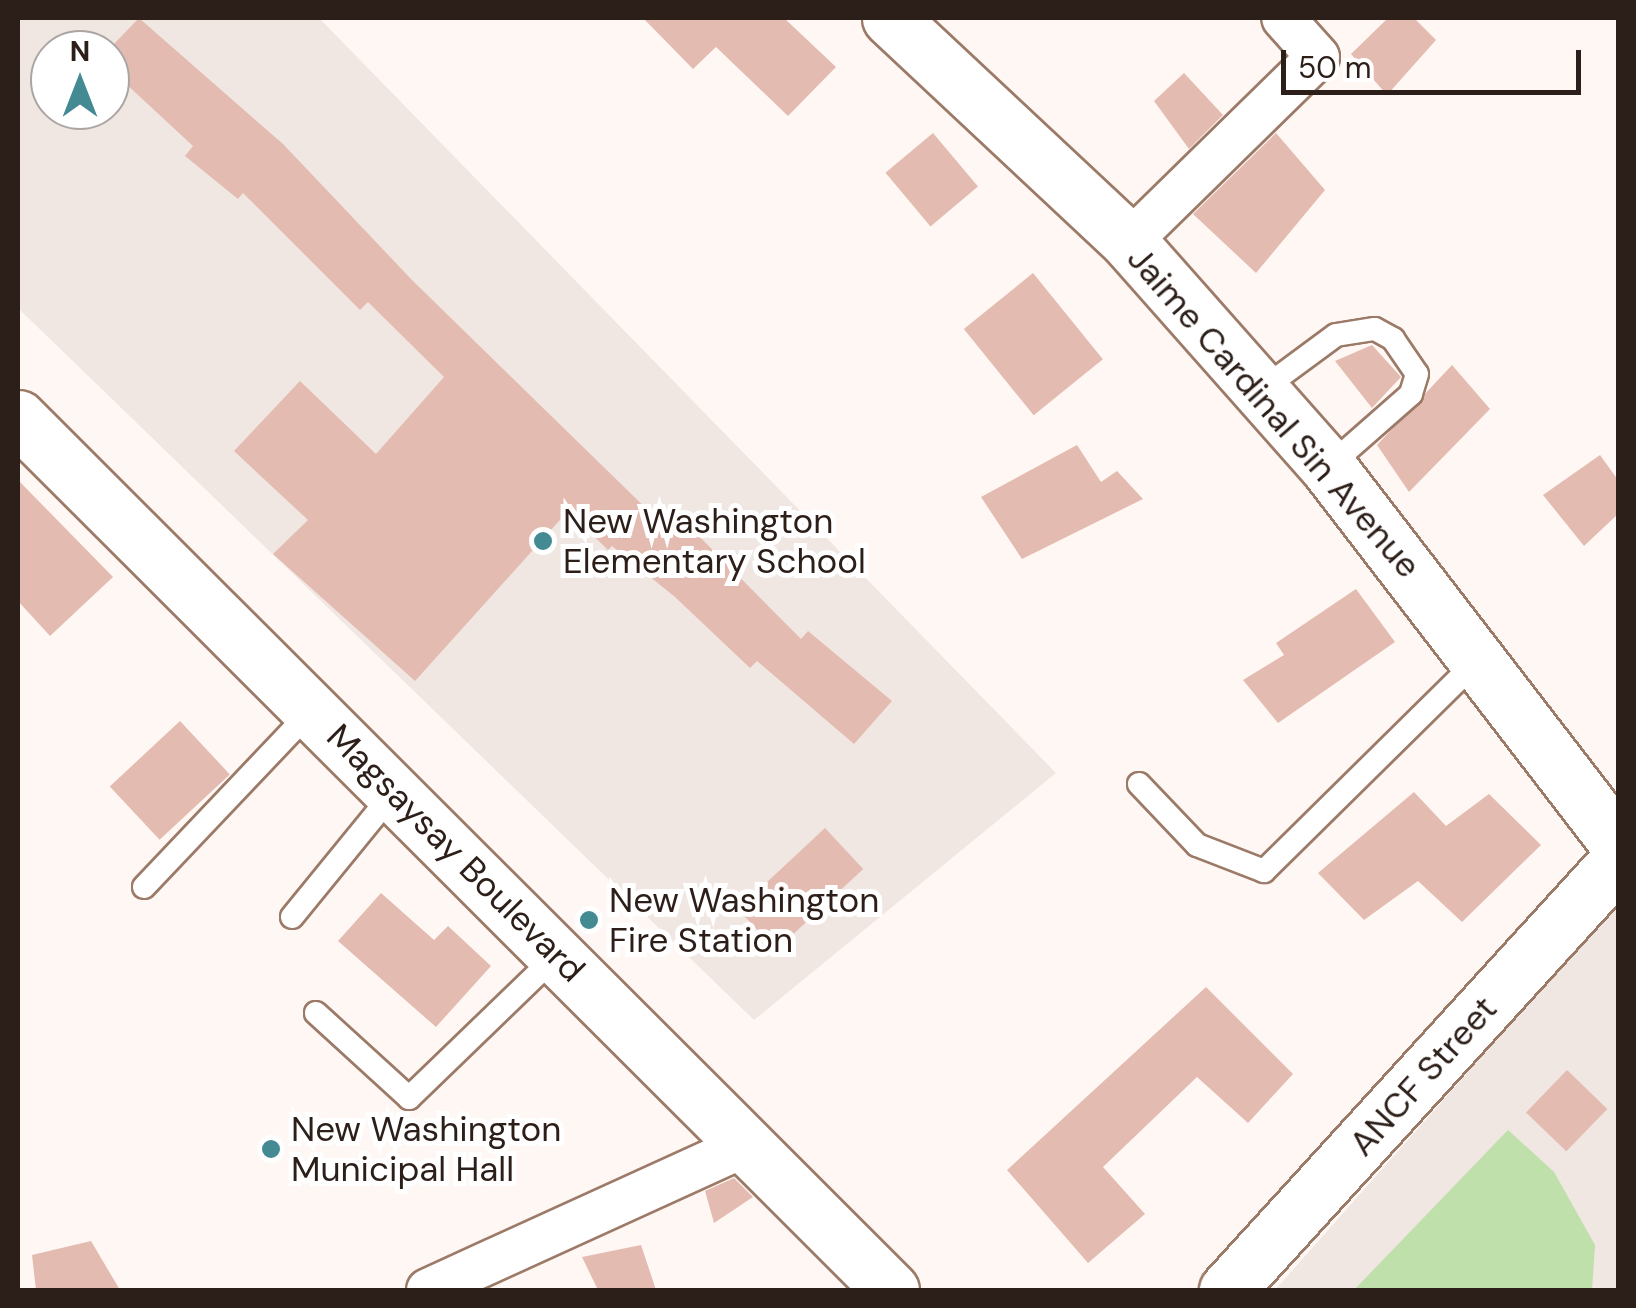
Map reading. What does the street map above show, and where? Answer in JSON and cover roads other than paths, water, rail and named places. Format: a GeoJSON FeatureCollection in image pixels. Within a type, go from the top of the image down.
{"type":"FeatureCollection","features":[{"type":"Feature","properties":{"kind":"main road","name":"Jaime Cardinal Sin Avenue"},"geometry":{"type":"LineString","coordinates":[[890,18],[1129,242],[1328,467],[1480,658],[1618,844]]}},
{"type":"Feature","properties":{"kind":"main road","name":"Magsaysay Boulevard"},"geometry":{"type":"LineString","coordinates":[[18,418],[892,1290]]}},
{"type":"Feature","properties":{"kind":"main road","name":"ANCF Street"},"geometry":{"type":"LineString","coordinates":[[1227,1290],[1618,862]]}},
{"type":"Feature","properties":{"kind":"street"},"geometry":{"type":"LineString","coordinates":[[1129,242],[1318,57],[1283,18]]}},
{"type":"Feature","properties":{"kind":"street"},"geometry":{"type":"LineString","coordinates":[[428,1290],[748,1144]]}},
{"type":"Feature","properties":{"kind":"lane"},"geometry":{"type":"LineString","coordinates":[[1260,391],[1336,335],[1375,329],[1393,339],[1416,374],[1411,394],[1328,467]]}},
{"type":"Feature","properties":{"kind":"lane"},"geometry":{"type":"LineString","coordinates":[[1139,784],[1197,846],[1264,871],[1480,658]]}},
{"type":"Feature","properties":{"kind":"lane"},"geometry":{"type":"LineString","coordinates":[[144,887],[313,710]]}},
{"type":"Feature","properties":{"kind":"lane"},"geometry":{"type":"LineString","coordinates":[[292,917],[393,793]]}},
{"type":"Feature","properties":{"kind":"lane"},"geometry":{"type":"LineString","coordinates":[[316,1012],[409,1098],[557,955]]}},
{"type":"Feature","properties":{"kind":"place","name":"New Washington Elementary School"},"geometry":{"type":"Point","coordinates":[543,541]}},
{"type":"Feature","properties":{"kind":"place","name":"New Washington Fire Station"},"geometry":{"type":"Point","coordinates":[589,920]}},
{"type":"Feature","properties":{"kind":"place","name":"New Washington Municipal Hall"},"geometry":{"type":"Point","coordinates":[271,1149]}}]}
